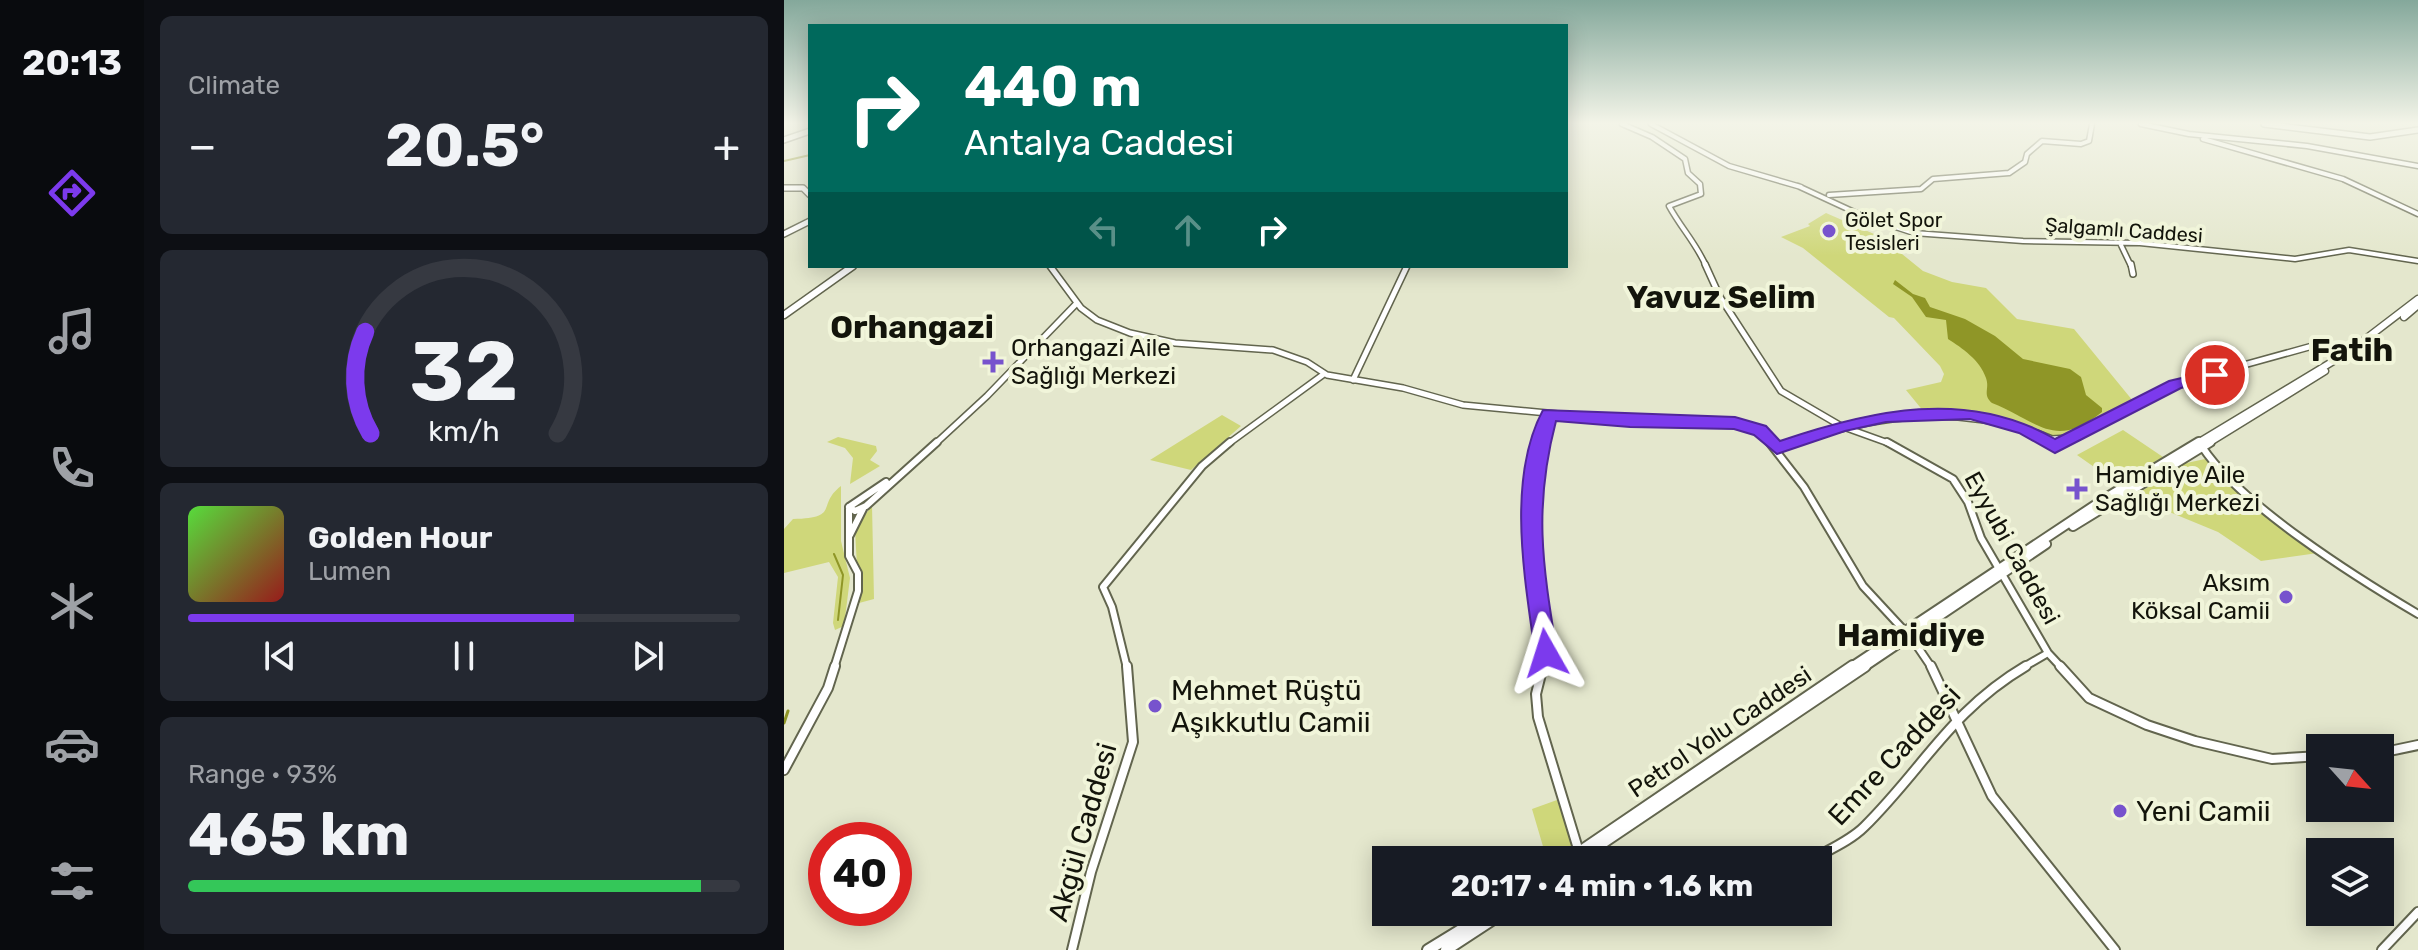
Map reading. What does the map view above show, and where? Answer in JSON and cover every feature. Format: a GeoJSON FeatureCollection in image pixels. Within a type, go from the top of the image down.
{"type":"FeatureCollection","features":[{"type":"Feature","properties":{"kind":"main road"},"geometry":{"type":"LineString","coordinates":[[784,186],[808,185]]}},
{"type":"Feature","properties":{"kind":"main road"},"geometry":{"type":"LineString","coordinates":[[784,186],[803,188],[808,193]]}},
{"type":"Feature","properties":{"kind":"main road"},"geometry":{"type":"LineString","coordinates":[[784,233],[808,221]]}},
{"type":"Feature","properties":{"kind":"main road"},"geometry":{"type":"LineString","coordinates":[[784,313],[848,268]]}},
{"type":"Feature","properties":{"kind":"main road","name":"Petrol Yolu Caddesi"},"geometry":{"type":"LineString","coordinates":[[1593,846],[2001,570],[2353,352],[2418,299]]}},
{"type":"Feature","properties":{"kind":"main road","name":"Petrol Yolu Caddesi"},"geometry":{"type":"LineString","coordinates":[[2186,456],[2353,352],[2418,305]]}},
{"type":"Feature","properties":{"kind":"main road"},"geometry":{"type":"LineString","coordinates":[[1428,950],[1467,926]]}},
{"type":"Feature","properties":{"kind":"main road"},"geometry":{"type":"LineString","coordinates":[[1446,950],[1483,926]]}},
{"type":"Feature","properties":{"kind":"street","name":"Eyyubi Caddesi"},"geometry":{"type":"LineString","coordinates":[[1688,168],[1688,173],[1700,184],[1701,194],[1672,205],[1671,214],[1693,237],[1720,297],[1774,384],[1790,398],[1841,426],[1888,442],[1953,479],[2048,653],[2089,698],[2147,725],[2195,741],[2272,759],[2306,757]]}},
{"type":"Feature","properties":{"kind":"street","name":"Şalgamlı Caddesi"},"geometry":{"type":"LineString","coordinates":[[1737,168],[1824,194],[1833,202],[1914,233],[2120,243],[2295,259],[2349,250],[2418,261]]}},
{"type":"Feature","properties":{"kind":"street"},"geometry":{"type":"LineString","coordinates":[[1824,194],[1879,189],[1897,193],[1921,189],[1933,179],[2009,173],[2016,168]]}},
{"type":"Feature","properties":{"kind":"street"},"geometry":{"type":"LineString","coordinates":[[2303,168],[2394,199],[2418,214]]}},
{"type":"Feature","properties":{"kind":"street"},"geometry":{"type":"LineString","coordinates":[[2120,243],[2130,260],[2133,274]]}},
{"type":"Feature","properties":{"kind":"street"},"geometry":{"type":"LineString","coordinates":[[1051,268],[1076,304],[1097,320],[1130,333],[1175,343],[1273,350],[1311,364],[1326,376],[1369,382],[1463,405],[1630,421],[1735,423],[1760,430],[1777,448],[1863,586],[1906,633],[1940,679],[1992,796],[2115,950]]}},
{"type":"Feature","properties":{"kind":"street"},"geometry":{"type":"LineString","coordinates":[[1355,380],[1406,268]]}},
{"type":"Feature","properties":{"kind":"street"},"geometry":{"type":"LineString","coordinates":[[784,770],[828,688],[850,623],[858,591],[858,573],[849,556],[850,507],[862,503],[902,471],[1017,367],[1076,304]]}},
{"type":"Feature","properties":{"kind":"street"},"geometry":{"type":"LineString","coordinates":[[1777,448],[1841,426],[1886,416],[1963,413],[1992,417],[2025,429],[2057,446],[2175,384],[2316,345],[2353,352]]}},
{"type":"Feature","properties":{"kind":"street"},"geometry":{"type":"LineString","coordinates":[[1312,385],[1326,376]]}},
{"type":"Feature","properties":{"kind":"street"},"geometry":{"type":"LineString","coordinates":[[1312,385],[1326,376]]}},
{"type":"Feature","properties":{"kind":"street","name":"Akgül Caddesi"},"geometry":{"type":"LineString","coordinates":[[1072,950],[1091,872],[1133,742],[1130,679],[1112,607],[1103,587],[1202,466],[1238,435],[1312,385]]}},
{"type":"Feature","properties":{"kind":"street"},"geometry":{"type":"LineString","coordinates":[[1549,414],[1539,443],[1533,507],[1531,556],[1546,653],[1536,694],[1538,717],[1575,846]]}},
{"type":"Feature","properties":{"kind":"street"},"geometry":{"type":"LineString","coordinates":[[2049,442],[2081,434]]}},
{"type":"Feature","properties":{"kind":"street"},"geometry":{"type":"LineString","coordinates":[[2203,448],[2207,457],[2247,493],[2383,595],[2418,614]]}},
{"type":"Feature","properties":{"kind":"street"},"geometry":{"type":"LineString","coordinates":[[2186,456],[2207,457]]}},
{"type":"Feature","properties":{"kind":"street"},"geometry":{"type":"LineString","coordinates":[[848,538],[862,503]]}},
{"type":"Feature","properties":{"kind":"street","name":"Emre Caddesi"},"geometry":{"type":"LineString","coordinates":[[1832,847],[1862,829],[1958,718],[1990,687],[2048,653]]}},
{"type":"Feature","properties":{"kind":"street"},"geometry":{"type":"LineString","coordinates":[[2394,750],[2418,745]]}},
{"type":"Feature","properties":{"kind":"street"},"geometry":{"type":"LineString","coordinates":[[2382,950],[2418,912]]}},
{"type":"Feature","properties":{"kind":"shaded area"},"geometry":{"type":"Polygon","coordinates":[[[1826,213],[1881,237],[1923,271],[1952,282],[1986,288],[2017,319],[2074,329],[2133,401],[2074,434],[2061,437],[2046,435],[1984,412],[1924,412],[1906,390],[1941,382],[1944,374],[1940,366],[1894,318],[1803,248],[1781,237],[1810,226],[1808,224],[1826,213]]]}},
{"type":"Feature","properties":{"kind":"shaded area"},"geometry":{"type":"Polygon","coordinates":[[[1895,280],[1913,294],[1925,298],[1930,307],[1965,319],[1995,336],[2023,359],[2070,369],[2081,377],[2086,395],[2102,408],[2102,412],[2085,424],[2058,431],[2034,424],[1992,403],[1987,397],[1987,382],[1980,366],[1948,339],[1946,320],[1926,317],[1912,297],[1893,284],[1895,280]]]}},
{"type":"Feature","properties":{"kind":"shaded area"},"geometry":{"type":"Polygon","coordinates":[[[1222,415],[1241,426],[1191,470],[1150,460],[1222,415]]]}},
{"type":"Feature","properties":{"kind":"shaded area"},"geometry":{"type":"Polygon","coordinates":[[[2123,430],[2163,457],[2117,483],[2077,455],[2123,430]]]}},
{"type":"Feature","properties":{"kind":"shaded area"},"geometry":{"type":"Polygon","coordinates":[[[838,437],[876,446],[877,451],[870,460],[880,466],[850,484],[853,458],[845,448],[827,442],[838,437]]]}},
{"type":"Feature","properties":{"kind":"shaded area"},"geometry":{"type":"Polygon","coordinates":[[[2205,459],[2253,500],[2325,552],[2261,561],[2218,532],[2133,497],[2182,464],[2205,459]]]}},
{"type":"Feature","properties":{"kind":"shaded area"},"geometry":{"type":"Polygon","coordinates":[[[841,486],[841,541],[850,578],[844,626],[835,630],[838,577],[829,562],[784,573],[784,529],[793,519],[823,513],[841,486]]]}},
{"type":"Feature","properties":{"kind":"shaded area"},"geometry":{"type":"Polygon","coordinates":[[[872,505],[874,599],[859,603],[855,530],[872,505]]]}},
{"type":"Feature","properties":{"kind":"shaded area"},"geometry":{"type":"Polygon","coordinates":[[[1557,800],[1575,846],[1543,846],[1532,809],[1557,800]]]}},
{"type":"Feature","properties":{"kind":"waterway"},"geometry":{"type":"LineString","coordinates":[[834,554],[843,575],[838,620]]}},
{"type":"Feature","properties":{"kind":"waterway"},"geometry":{"type":"LineString","coordinates":[[784,723],[788,711]]}},
{"type":"Feature","properties":{"kind":"place","name":"Gölet Spor Tesisleri"},"geometry":{"type":"Point","coordinates":[1829,231]}},
{"type":"Feature","properties":{"kind":"place","name":"Orhangazi Aile Sağlığı Merkezi"},"geometry":{"type":"Point","coordinates":[993,362]}},
{"type":"Feature","properties":{"kind":"place","name":"Hamidiye Aile Sağlığı Merkezi"},"geometry":{"type":"Point","coordinates":[2077,489]}},
{"type":"Feature","properties":{"kind":"place","name":"Aksım Köksal Camii"},"geometry":{"type":"Point","coordinates":[2286,597]}},
{"type":"Feature","properties":{"kind":"place","name":"Mehmet Rüştü Aşıkkutlu Camii"},"geometry":{"type":"Point","coordinates":[1155,706]}},
{"type":"Feature","properties":{"kind":"place","name":"Yeni Camii"},"geometry":{"type":"Point","coordinates":[2120,811]}},
{"type":"Feature","properties":{"kind":"district","name":"Yavuz Selim"},"geometry":{"type":"Point","coordinates":[1721,297]}},
{"type":"Feature","properties":{"kind":"district","name":"Orhangazi"},"geometry":{"type":"Point","coordinates":[912,327]}},
{"type":"Feature","properties":{"kind":"district","name":"Fatih"},"geometry":{"type":"Point","coordinates":[2352,350]}},
{"type":"Feature","properties":{"kind":"district","name":"Hamidiye"},"geometry":{"type":"Point","coordinates":[1911,635]}},
{"type":"Feature","properties":{"kind":"route"},"geometry":{"type":"LineString","coordinates":[[1546,653],[1541,603],[1531,556],[1534,471],[1549,414],[1630,421],[1735,423],[1760,430],[1777,448],[1841,426],[1886,416],[1971,413],[2025,429],[2055,447],[2175,384],[2215,375]]}}]}
